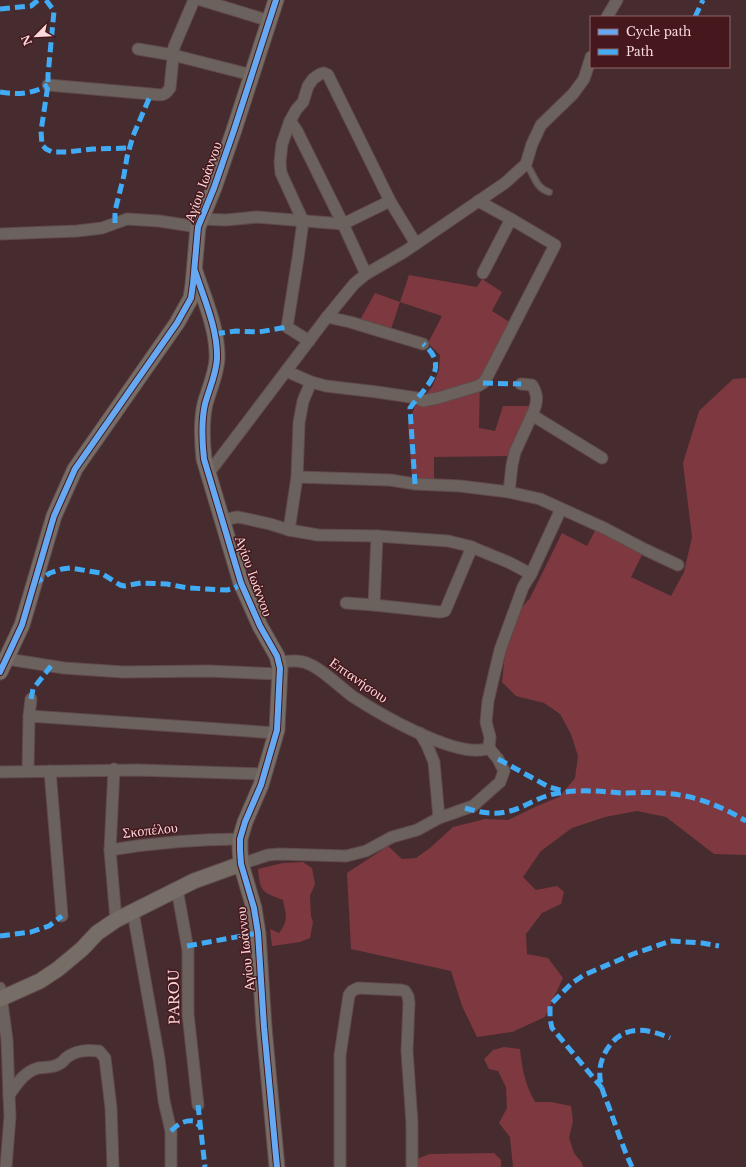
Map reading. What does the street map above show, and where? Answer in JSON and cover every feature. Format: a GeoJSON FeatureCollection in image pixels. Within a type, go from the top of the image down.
{"type":"FeatureCollection","features":[{"type":"Feature","properties":{"kind":"street"},"geometry":{"type":"LineString","coordinates":[[48,85],[163,95],[170,88],[174,48],[194,0]]}},
{"type":"Feature","properties":{"kind":"street"},"geometry":{"type":"LineString","coordinates":[[201,0],[270,21]]}},
{"type":"Feature","properties":{"kind":"street","name":"Αγίου Ιωάννου"},"geometry":{"type":"LineString","coordinates":[[276,0],[214,188],[200,223],[194,271],[208,310],[217,345],[216,361],[205,405],[203,420],[204,459],[241,583],[249,604],[277,656],[279,668],[276,734],[264,774],[240,839],[241,864],[254,908],[258,933],[264,1027],[277,1167]]}},
{"type":"Feature","properties":{"kind":"street"},"geometry":{"type":"LineString","coordinates":[[608,16],[617,0]]}},
{"type":"Feature","properties":{"kind":"street"},"geometry":{"type":"LineString","coordinates":[[138,49],[173,55],[252,75]]}},
{"type":"Feature","properties":{"kind":"street"},"geometry":{"type":"LineString","coordinates":[[208,474],[327,317],[354,284],[366,274],[416,244],[505,183],[526,164],[532,144],[541,125],[572,94],[584,79],[590,60]]}},
{"type":"Feature","properties":{"kind":"street"},"geometry":{"type":"LineString","coordinates":[[309,341],[287,327],[303,221],[282,173],[280,162],[282,144],[290,122],[296,110],[303,102],[308,86],[313,79],[320,74],[328,75],[390,200],[416,244]]}},
{"type":"Feature","properties":{"kind":"street"},"geometry":{"type":"LineString","coordinates":[[290,122],[297,131],[366,274]]}},
{"type":"Feature","properties":{"kind":"street"},"geometry":{"type":"LineString","coordinates":[[0,234],[77,231],[102,228],[127,218],[200,223],[257,217],[343,224],[390,200]]}},
{"type":"Feature","properties":{"kind":"street"},"geometry":{"type":"LineString","coordinates":[[286,371],[311,382],[342,389],[377,392],[417,398],[423,401],[445,396],[483,383],[555,245],[512,219],[478,201]]}},
{"type":"Feature","properties":{"kind":"street"},"geometry":{"type":"LineString","coordinates":[[482,274],[512,219]]}},
{"type":"Feature","properties":{"kind":"street"},"geometry":{"type":"LineString","coordinates":[[3,665],[22,625],[54,516],[75,469],[177,323],[191,298],[194,271]]}},
{"type":"Feature","properties":{"kind":"street"},"geometry":{"type":"LineString","coordinates":[[327,317],[350,322],[424,344]]}},
{"type":"Feature","properties":{"kind":"street"},"geometry":{"type":"LineString","coordinates":[[289,530],[297,477],[299,423],[303,401],[311,382]]}},
{"type":"Feature","properties":{"kind":"street"},"geometry":{"type":"LineString","coordinates":[[509,492],[515,452],[537,403],[536,392],[532,385],[521,384]]}},
{"type":"Feature","properties":{"kind":"street"},"geometry":{"type":"LineString","coordinates":[[532,415],[602,458]]}},
{"type":"Feature","properties":{"kind":"street"},"geometry":{"type":"LineString","coordinates":[[297,477],[390,480],[415,484],[460,486],[509,492],[540,499],[604,528],[678,565]]}},
{"type":"Feature","properties":{"kind":"street"},"geometry":{"type":"LineString","coordinates":[[6,1167],[10,1116],[7,1040],[0,995],[40,981],[54,972],[82,949],[97,933],[116,920],[194,881],[268,855],[346,856],[366,851],[392,837],[417,830],[439,818],[473,806],[500,782],[504,771],[498,759],[489,748],[490,737],[486,722],[488,701],[494,672],[506,629],[561,509]]}},
{"type":"Feature","properties":{"kind":"street"},"geometry":{"type":"LineString","coordinates":[[222,520],[238,517],[289,530],[318,535],[377,536],[448,541],[472,547],[532,574]]}},
{"type":"Feature","properties":{"kind":"street"},"geometry":{"type":"LineString","coordinates":[[374,605],[377,536]]}},
{"type":"Feature","properties":{"kind":"street"},"geometry":{"type":"LineString","coordinates":[[346,603],[420,611],[445,611],[472,547]]}},
{"type":"Feature","properties":{"kind":"street","name":"Επτανήσοιυ"},"geometry":{"type":"LineString","coordinates":[[3,665],[123,672],[208,671],[279,668],[292,660],[312,665],[370,708],[403,727],[432,739],[465,749],[483,751],[489,748]]}},
{"type":"Feature","properties":{"kind":"street"},"geometry":{"type":"LineString","coordinates":[[28,771],[29,716],[31,699]]}},
{"type":"Feature","properties":{"kind":"street"},"geometry":{"type":"LineString","coordinates":[[29,716],[199,727],[276,734]]}},
{"type":"Feature","properties":{"kind":"street"},"geometry":{"type":"LineString","coordinates":[[420,734],[427,745],[434,762],[439,818]]}},
{"type":"Feature","properties":{"kind":"street"},"geometry":{"type":"LineString","coordinates":[[0,772],[114,770],[264,774]]}},
{"type":"Feature","properties":{"kind":"street"},"geometry":{"type":"LineString","coordinates":[[110,850],[114,770]]}},
{"type":"Feature","properties":{"kind":"street"},"geometry":{"type":"LineString","coordinates":[[50,771],[62,916]]}},
{"type":"Feature","properties":{"kind":"street","name":"Σκοπέλου"},"geometry":{"type":"LineString","coordinates":[[116,920],[110,850],[150,843],[240,839]]}},
{"type":"Feature","properties":{"kind":"street","name":"PAROU"},"geometry":{"type":"LineString","coordinates":[[177,889],[188,950],[188,1014],[198,1105]]}},
{"type":"Feature","properties":{"kind":"street"},"geometry":{"type":"LineString","coordinates":[[133,912],[159,1059],[164,1102],[171,1131],[171,1167]]}},
{"type":"Feature","properties":{"kind":"street"},"geometry":{"type":"LineString","coordinates":[[340,1167],[340,1055],[349,995],[352,991],[358,988],[401,990],[405,991],[409,999],[407,1050],[412,1123],[412,1167]]}},
{"type":"Feature","properties":{"kind":"street"},"geometry":{"type":"LineString","coordinates":[[9,1095],[26,1074],[32,1070],[53,1067],[60,1064],[72,1053],[80,1051],[98,1051],[105,1058],[111,1108],[113,1167]]}},
{"type":"Feature","properties":{"kind":"lane"},"geometry":{"type":"LineString","coordinates":[[526,164],[532,171],[538,186],[549,192]]}},
{"type":"Feature","properties":{"kind":"shaded area"},"geometry":{"type":"Polygon","coordinates":[[[409,275],[477,287],[482,279],[502,292],[492,311],[511,323],[480,378],[479,428],[495,431],[503,406],[534,406],[512,456],[434,457],[434,482],[412,479],[408,424],[415,406],[432,387],[439,370],[440,355],[428,343],[442,316],[400,302],[409,275]]]}},
{"type":"Feature","properties":{"kind":"shaded area"},"geometry":{"type":"Polygon","coordinates":[[[375,293],[400,302],[391,329],[360,320],[375,293]]]}},
{"type":"Feature","properties":{"kind":"shaded area"},"geometry":{"type":"Polygon","coordinates":[[[746,378],[746,855],[714,854],[666,817],[637,811],[605,817],[572,828],[541,851],[523,877],[536,890],[557,886],[564,892],[561,904],[542,913],[526,934],[527,954],[548,958],[563,978],[545,1017],[512,1032],[477,1037],[462,1006],[451,971],[351,949],[347,873],[388,846],[402,859],[416,858],[430,848],[453,827],[485,819],[508,820],[559,797],[575,778],[578,756],[571,734],[560,714],[544,703],[516,696],[502,682],[506,644],[517,613],[530,598],[562,533],[587,546],[599,523],[644,551],[631,577],[671,596],[684,572],[692,537],[683,463],[699,411],[733,379],[746,378]]]}},
{"type":"Feature","properties":{"kind":"shaded area"},"geometry":{"type":"Polygon","coordinates":[[[303,862],[312,868],[315,884],[310,896],[311,916],[313,922],[310,938],[300,942],[272,946],[270,929],[279,933],[286,918],[285,910],[283,900],[266,893],[261,887],[258,869],[283,863],[303,862]]]}},
{"type":"Feature","properties":{"kind":"shaded area"},"geometry":{"type":"Polygon","coordinates":[[[504,1047],[520,1049],[524,1076],[535,1102],[551,1102],[571,1106],[573,1121],[569,1138],[574,1153],[582,1163],[583,1167],[513,1167],[510,1137],[499,1123],[507,1108],[506,1087],[498,1071],[489,1069],[484,1059],[493,1050],[504,1047]]]}},
{"type":"Feature","properties":{"kind":"shaded area"},"geometry":{"type":"Polygon","coordinates":[[[494,1153],[501,1160],[501,1167],[416,1167],[414,1160],[430,1154],[494,1153]]]}},
{"type":"Feature","properties":{"kind":"marked path"},"geometry":{"type":"LineString","coordinates":[[0,9],[31,6],[38,0]]}},
{"type":"Feature","properties":{"kind":"marked path"},"geometry":{"type":"LineString","coordinates":[[46,0],[54,11],[48,85],[41,131],[42,145],[52,152],[130,148]]}},
{"type":"Feature","properties":{"kind":"marked path"},"geometry":{"type":"LineString","coordinates":[[695,16],[703,0]]}},
{"type":"Feature","properties":{"kind":"marked path"},"geometry":{"type":"LineString","coordinates":[[0,92],[25,93],[48,85]]}},
{"type":"Feature","properties":{"kind":"marked path"},"geometry":{"type":"LineString","coordinates":[[115,223],[115,211],[127,157],[133,136],[151,94]]}},
{"type":"Feature","properties":{"kind":"marked path"},"geometry":{"type":"LineString","coordinates":[[215,334],[236,331],[259,332],[287,327]]}},
{"type":"Feature","properties":{"kind":"marked path"},"geometry":{"type":"LineString","coordinates":[[415,484],[410,408],[428,385],[433,377],[435,369],[435,361],[431,353],[423,344]]}},
{"type":"Feature","properties":{"kind":"marked path"},"geometry":{"type":"LineString","coordinates":[[483,383],[521,384]]}},
{"type":"Feature","properties":{"kind":"marked path"},"geometry":{"type":"LineString","coordinates":[[34,584],[50,573],[70,568],[101,573],[124,586],[141,583],[167,584],[188,588],[227,590],[235,588],[241,583]]}},
{"type":"Feature","properties":{"kind":"marked path"},"geometry":{"type":"LineString","coordinates":[[31,699],[33,689],[51,666]]}},
{"type":"Feature","properties":{"kind":"marked path"},"geometry":{"type":"LineString","coordinates":[[498,759],[549,787],[564,791]]}},
{"type":"Feature","properties":{"kind":"marked path"},"geometry":{"type":"LineString","coordinates":[[465,808],[485,813],[501,813],[548,796],[571,791],[655,793],[672,794],[705,801],[716,805],[746,821]]}},
{"type":"Feature","properties":{"kind":"marked path"},"geometry":{"type":"LineString","coordinates":[[0,936],[31,932],[49,926],[62,916]]}},
{"type":"Feature","properties":{"kind":"marked path"},"geometry":{"type":"LineString","coordinates":[[187,946],[258,933]]}},
{"type":"Feature","properties":{"kind":"marked path"},"geometry":{"type":"LineString","coordinates":[[602,1088],[552,1028],[550,1019],[550,1005],[572,983],[584,975],[633,954],[671,941],[702,943],[719,946]]}},
{"type":"Feature","properties":{"kind":"marked path"},"geometry":{"type":"LineString","coordinates":[[632,1167],[603,1090],[600,1067],[606,1051],[612,1043],[619,1036],[626,1033],[643,1030],[661,1034],[670,1038]]}},
{"type":"Feature","properties":{"kind":"marked path"},"geometry":{"type":"LineString","coordinates":[[198,1105],[205,1167]]}},
{"type":"Feature","properties":{"kind":"marked path"},"geometry":{"type":"LineString","coordinates":[[171,1131],[179,1124],[187,1121],[194,1121],[201,1127]]}},
{"type":"Feature","properties":{"kind":"cycle path"},"geometry":{"type":"LineString","coordinates":[[0,672],[22,625],[54,516],[75,469],[177,323],[191,298],[198,227],[214,188],[234,130],[276,0]]}},
{"type":"Feature","properties":{"kind":"cycle path"},"geometry":{"type":"LineString","coordinates":[[195,271],[210,314],[217,348],[215,371],[205,404],[202,425],[204,459],[241,583],[260,626],[277,656],[280,668],[277,730],[261,785],[245,822],[240,839],[241,864],[254,908],[258,933],[264,1027],[277,1167]]}}]}
